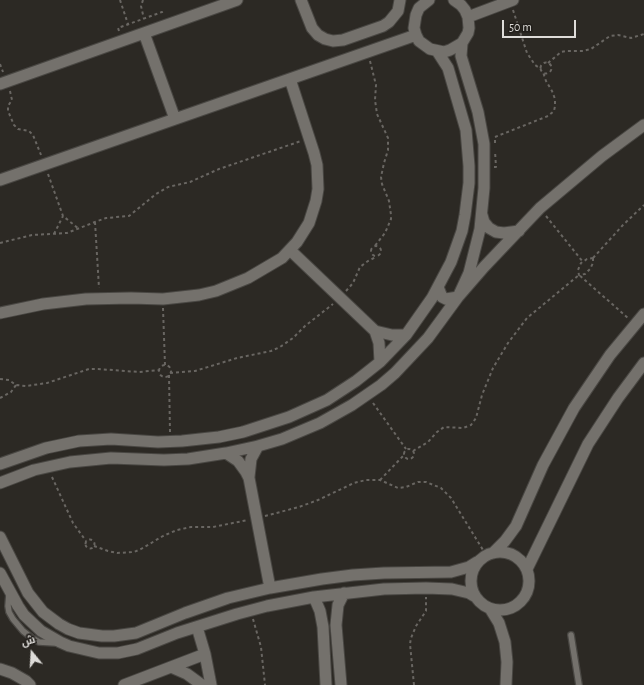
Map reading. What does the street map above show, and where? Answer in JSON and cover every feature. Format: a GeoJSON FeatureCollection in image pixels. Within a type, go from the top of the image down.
{"type":"FeatureCollection","features":[{"type":"Feature","properties":{"kind":"street"},"geometry":{"type":"LineString","coordinates":[[3,83],[237,0]]}},
{"type":"Feature","properties":{"kind":"street"},"geometry":{"type":"LineString","coordinates":[[301,0],[312,28],[318,35],[333,41],[343,40],[383,26],[389,22],[398,11],[400,0]]}},
{"type":"Feature","properties":{"kind":"street"},"geometry":{"type":"LineString","coordinates":[[454,0],[461,5],[468,17],[468,33],[462,43],[461,49],[463,63],[482,130],[485,166],[480,229],[471,266],[458,297]]}},
{"type":"Feature","properties":{"kind":"street"},"geometry":{"type":"LineString","coordinates":[[468,17],[511,0]]}},
{"type":"Feature","properties":{"kind":"street"},"geometry":{"type":"LineString","coordinates":[[426,1],[419,8],[414,21],[416,35],[424,46],[437,51],[450,50],[462,43]]}},
{"type":"Feature","properties":{"kind":"street"},"geometry":{"type":"LineString","coordinates":[[144,33],[175,119]]}},
{"type":"Feature","properties":{"kind":"street"},"geometry":{"type":"LineString","coordinates":[[0,180],[416,35]]}},
{"type":"Feature","properties":{"kind":"street"},"geometry":{"type":"LineString","coordinates":[[0,464],[46,448],[79,441],[111,439],[171,442],[198,440],[231,434],[266,425],[289,417],[342,391],[380,362],[406,335],[425,310],[438,287],[451,262],[462,231],[468,199],[468,148],[462,112],[448,68],[437,51]]}},
{"type":"Feature","properties":{"kind":"street"},"geometry":{"type":"LineString","coordinates":[[0,312],[57,302],[100,298],[163,299],[199,295],[232,285],[273,264],[290,250],[309,223],[318,189],[317,165],[290,79]]}},
{"type":"Feature","properties":{"kind":"street"},"geometry":{"type":"LineString","coordinates":[[0,483],[48,466],[91,459],[188,459],[226,453],[282,439],[320,423],[368,395],[390,377],[407,361],[484,267],[540,208],[602,156],[644,125]]}},
{"type":"Feature","properties":{"kind":"street"},"geometry":{"type":"LineString","coordinates":[[482,215],[484,222],[489,228],[496,232],[504,233],[519,231]]}},
{"type":"Feature","properties":{"kind":"street"},"geometry":{"type":"LineString","coordinates":[[290,250],[375,331],[379,344],[380,362]]}},
{"type":"Feature","properties":{"kind":"street"},"geometry":{"type":"LineString","coordinates":[[438,287],[442,298],[446,299],[458,297]]}},
{"type":"Feature","properties":{"kind":"street"},"geometry":{"type":"LineString","coordinates":[[425,310],[432,308],[437,309],[441,312],[443,318]]}},
{"type":"Feature","properties":{"kind":"street"},"geometry":{"type":"LineString","coordinates":[[0,537],[3,552],[14,567],[34,603],[50,618],[68,629],[85,634],[102,636],[136,633],[185,613],[228,598],[270,588],[353,575],[451,572],[469,567],[490,554],[505,541],[516,526],[543,465],[574,408],[610,355],[644,314]]}},
{"type":"Feature","properties":{"kind":"street"},"geometry":{"type":"LineString","coordinates":[[375,331],[392,335],[406,335]]}},
{"type":"Feature","properties":{"kind":"street"},"geometry":{"type":"LineString","coordinates":[[527,569],[588,444],[618,398],[644,363]]}},
{"type":"Feature","properties":{"kind":"street"},"geometry":{"type":"LineString","coordinates":[[249,478],[252,459],[258,446]]}},
{"type":"Feature","properties":{"kind":"street"},"geometry":{"type":"LineString","coordinates":[[226,453],[238,461],[249,478],[258,518],[270,588]]}},
{"type":"Feature","properties":{"kind":"street"},"geometry":{"type":"LineString","coordinates":[[490,554],[503,552],[513,554],[521,560],[527,569],[530,578],[529,588],[525,597],[519,604],[511,609],[501,611],[491,610]]}},
{"type":"Feature","properties":{"kind":"street"},"geometry":{"type":"LineString","coordinates":[[474,596],[470,582],[473,568],[477,562]]}},
{"type":"Feature","properties":{"kind":"street"},"geometry":{"type":"LineString","coordinates":[[14,567],[8,567],[0,574],[9,592],[32,624],[60,642],[89,652],[118,653],[137,649],[197,627],[250,611],[314,597],[384,589],[452,589],[469,593],[491,610],[500,623],[505,642],[507,662],[506,685]]}},
{"type":"Feature","properties":{"kind":"street"},"geometry":{"type":"LineString","coordinates":[[342,685],[336,625],[338,605],[344,593]]}},
{"type":"Feature","properties":{"kind":"street"},"geometry":{"type":"LineString","coordinates":[[314,597],[320,612],[323,626],[326,685]]}},
{"type":"Feature","properties":{"kind":"street"},"geometry":{"type":"LineString","coordinates":[[197,627],[205,654],[211,685]]}},
{"type":"Feature","properties":{"kind":"street"},"geometry":{"type":"LineString","coordinates":[[124,685],[205,654]]}},
{"type":"Feature","properties":{"kind":"street"},"geometry":{"type":"LineString","coordinates":[[171,667],[187,674],[202,685]]}},
{"type":"Feature","properties":{"kind":"street"},"geometry":{"type":"LineString","coordinates":[[0,669],[12,673],[30,685]]}},
{"type":"Feature","properties":{"kind":"lane"},"geometry":{"type":"LineString","coordinates":[[571,635],[579,685]]}},
{"type":"Feature","properties":{"kind":"path"},"geometry":{"type":"LineString","coordinates":[[120,0],[128,24]]}},
{"type":"Feature","properties":{"kind":"path"},"geometry":{"type":"LineString","coordinates":[[143,0],[141,6],[144,19]]}},
{"type":"Feature","properties":{"kind":"path"},"geometry":{"type":"LineString","coordinates":[[485,166],[496,167],[495,137],[548,116],[554,111],[556,106],[552,91],[543,72],[535,65],[527,53],[511,0]]}},
{"type":"Feature","properties":{"kind":"path"},"geometry":{"type":"LineString","coordinates":[[540,69],[542,64],[548,63],[556,55],[567,51],[583,51],[591,49],[610,36],[618,35],[631,38],[644,34]]}},
{"type":"Feature","properties":{"kind":"path"},"geometry":{"type":"LineString","coordinates":[[367,53],[376,85],[375,100],[377,114],[386,132],[389,144],[381,177],[390,206],[390,219],[385,233],[372,248],[372,255],[376,257]]}},
{"type":"Feature","properties":{"kind":"path"},"geometry":{"type":"LineString","coordinates":[[543,72],[547,73],[551,70],[551,66],[548,63]]}},
{"type":"Feature","properties":{"kind":"path"},"geometry":{"type":"LineString","coordinates":[[0,64],[3,83],[12,98],[8,108],[14,125],[18,129],[29,131],[34,135],[63,216],[79,228]]}},
{"type":"Feature","properties":{"kind":"path"},"geometry":{"type":"LineString","coordinates":[[0,243],[32,235],[67,233],[106,218],[129,216],[156,194],[168,187],[190,182],[219,169],[309,138]]}},
{"type":"Feature","properties":{"kind":"path"},"geometry":{"type":"LineString","coordinates":[[413,451],[428,442],[440,429],[448,427],[468,427],[474,422],[487,381],[508,343],[528,318],[579,275],[585,274],[590,269],[593,258],[623,225],[644,205]]}},
{"type":"Feature","properties":{"kind":"path"},"geometry":{"type":"LineString","coordinates":[[540,208],[583,262]]}},
{"type":"Feature","properties":{"kind":"path"},"geometry":{"type":"LineString","coordinates":[[54,234],[63,216]]}},
{"type":"Feature","properties":{"kind":"path"},"geometry":{"type":"LineString","coordinates":[[95,222],[100,298]]}},
{"type":"Feature","properties":{"kind":"path"},"geometry":{"type":"LineString","coordinates":[[159,370],[162,377],[165,377],[170,374],[195,371],[237,358],[280,348],[288,343],[313,319],[329,308],[350,288],[360,267],[380,255],[381,250],[378,247],[374,247]]}},
{"type":"Feature","properties":{"kind":"path"},"geometry":{"type":"LineString","coordinates":[[593,258],[587,259],[583,262],[579,268],[579,275],[635,324]]}},
{"type":"Feature","properties":{"kind":"path"},"geometry":{"type":"LineString","coordinates":[[163,299],[165,365],[169,368],[170,374],[171,442]]}},
{"type":"Feature","properties":{"kind":"path"},"geometry":{"type":"LineString","coordinates":[[0,379],[9,380],[16,385],[26,386],[47,383],[89,370],[98,369],[139,372],[159,370],[165,365]]}},
{"type":"Feature","properties":{"kind":"path"},"geometry":{"type":"LineString","coordinates":[[0,398],[11,392],[16,385]]}},
{"type":"Feature","properties":{"kind":"path"},"geometry":{"type":"LineString","coordinates":[[368,395],[406,449]]}},
{"type":"Feature","properties":{"kind":"path"},"geometry":{"type":"LineString","coordinates":[[406,449],[410,448],[413,451]]}},
{"type":"Feature","properties":{"kind":"path"},"geometry":{"type":"LineString","coordinates":[[380,480],[404,455],[406,449]]}},
{"type":"Feature","properties":{"kind":"path"},"geometry":{"type":"LineString","coordinates":[[404,455],[407,458],[411,458],[414,455],[413,451]]}},
{"type":"Feature","properties":{"kind":"path"},"geometry":{"type":"LineString","coordinates":[[48,466],[73,523],[86,541],[86,546],[88,548],[94,546],[117,553],[134,552],[177,530],[191,527],[224,526],[258,518],[299,507],[360,481],[371,479],[380,480],[398,488],[422,482],[430,483],[441,488],[451,498],[490,554]]}},
{"type":"Feature","properties":{"kind":"path"},"geometry":{"type":"LineString","coordinates":[[86,541],[88,539],[93,540],[94,546]]}},
{"type":"Feature","properties":{"kind":"path"},"geometry":{"type":"LineString","coordinates":[[414,685],[410,644],[413,632],[426,611],[426,588]]}},
{"type":"Feature","properties":{"kind":"path"},"geometry":{"type":"LineString","coordinates":[[250,611],[261,646],[265,685]]}}]}
